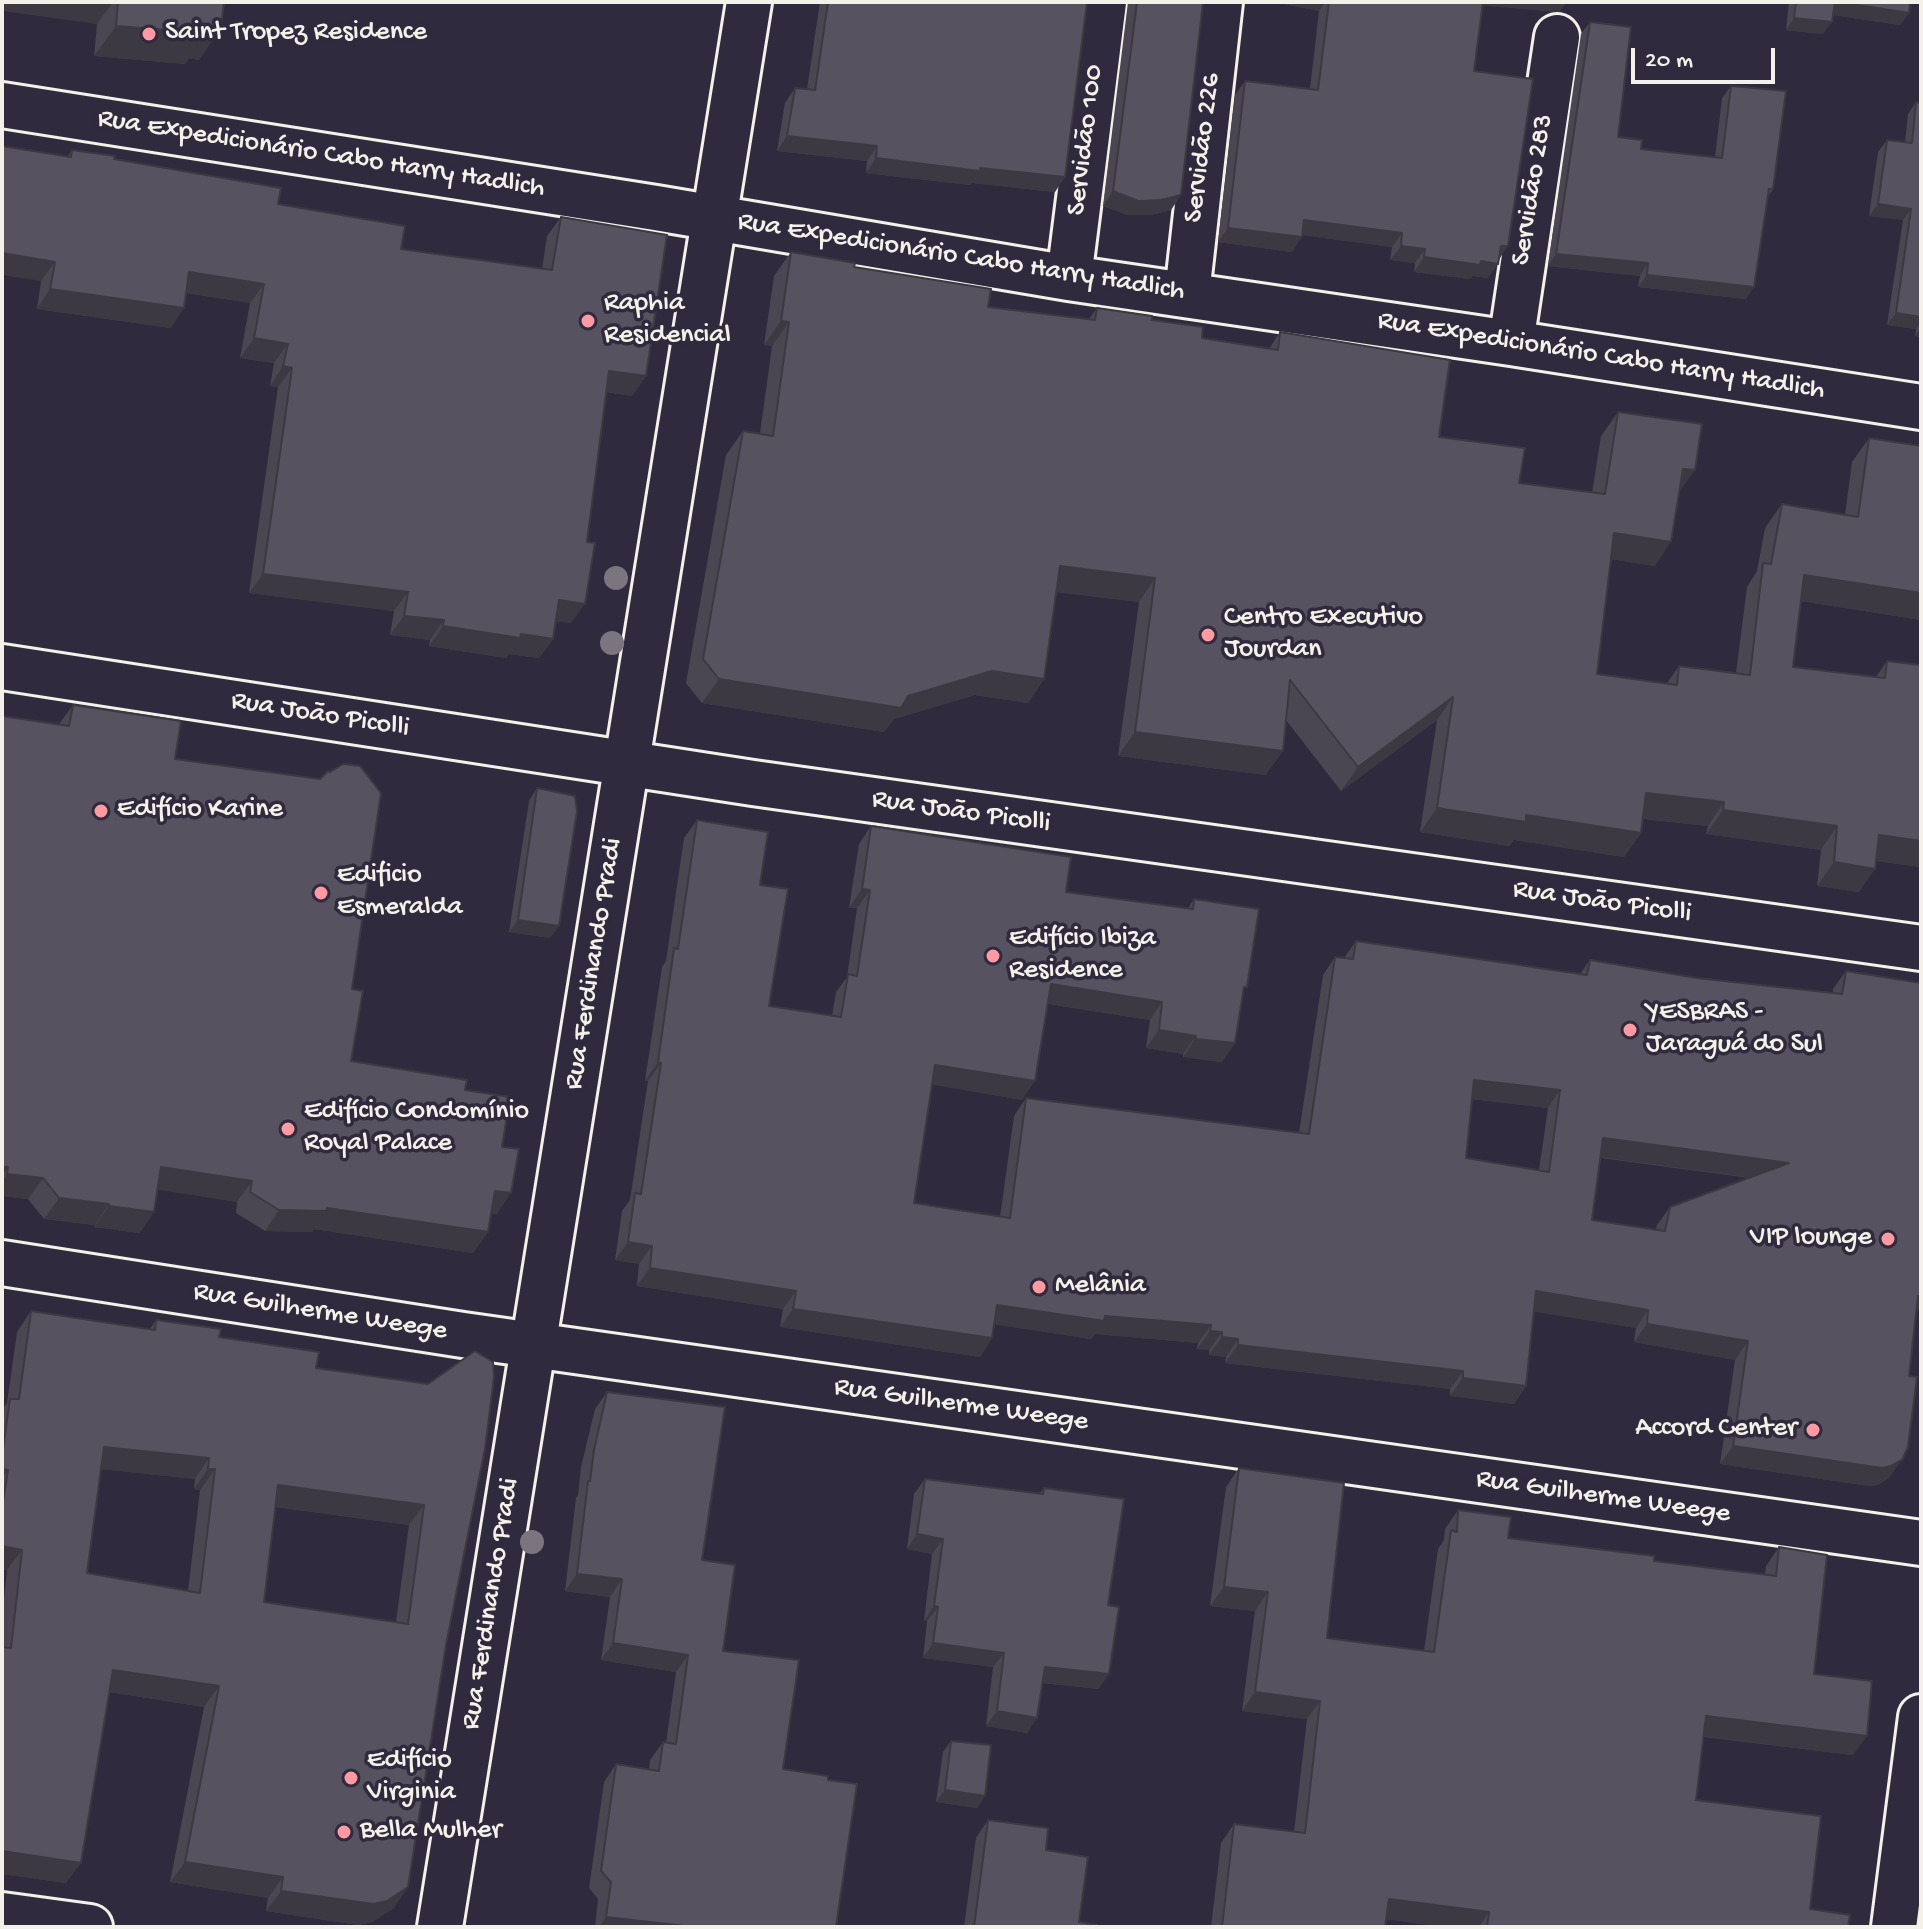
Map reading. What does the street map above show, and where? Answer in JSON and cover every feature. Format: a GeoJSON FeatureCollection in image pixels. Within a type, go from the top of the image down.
{"type":"FeatureCollection","features":[{"type":"Feature","properties":{"kind":"street","name":"Rua Ferdinando Pradi"},"geometry":{"type":"LineString","coordinates":[[440,1927],[749,2]]}},
{"type":"Feature","properties":{"kind":"street","name":"Servidão 100"},"geometry":{"type":"LineString","coordinates":[[1069,278],[1104,2]]}},
{"type":"Feature","properties":{"kind":"street","name":"Servidão 226"},"geometry":{"type":"LineString","coordinates":[[1187,294],[1220,2]]}},
{"type":"Feature","properties":{"kind":"street","name":"Servidão 283"},"geometry":{"type":"LineString","coordinates":[[1511,343],[1557,37]]}},
{"type":"Feature","properties":{"kind":"street","name":"Rua Expedicionário Cabo Harry Hadlich"},"geometry":{"type":"LineString","coordinates":[[2,105],[1069,278],[1921,407]]}},
{"type":"Feature","properties":{"kind":"street","name":"Rua João Picolli"},"geometry":{"type":"LineString","coordinates":[[2,667],[785,788],[1921,948]]}},
{"type":"Feature","properties":{"kind":"street","name":"Rua Guilherme Weege"},"geometry":{"type":"LineString","coordinates":[[2,1263],[534,1345],[1921,1543]]}},
{"type":"Feature","properties":{"kind":"street"},"geometry":{"type":"LineString","coordinates":[[1894,1927],[1921,1717]]}},
{"type":"Feature","properties":{"kind":"street"},"geometry":{"type":"LineString","coordinates":[[2,1915],[90,1927]]}},
{"type":"Feature","properties":{"kind":"building"},"geometry":{"type":"Polygon","coordinates":[[[118,2],[224,2],[221,29],[207,27],[207,33],[116,26],[118,2]]]}},
{"type":"Feature","properties":{"kind":"building"},"geometry":{"type":"Polygon","coordinates":[[[828,2],[1087,2],[1065,177],[980,168],[980,171],[876,158],[877,146],[787,136],[795,88],[815,90],[828,2]]]}},
{"type":"Feature","properties":{"kind":"building"},"geometry":{"type":"Polygon","coordinates":[[[1137,2],[1203,2],[1181,195],[1161,200],[1138,201],[1113,191],[1137,2]]]}},
{"type":"Feature","properties":{"kind":"building"},"geometry":{"type":"Polygon","coordinates":[[[1329,2],[1483,2],[1474,71],[1533,79],[1508,246],[1501,246],[1498,264],[1481,261],[1480,265],[1424,257],[1425,249],[1401,246],[1402,233],[1304,220],[1302,237],[1228,228],[1245,81],[1318,90],[1329,2]]]}},
{"type":"Feature","properties":{"kind":"building"},"geometry":{"type":"Polygon","coordinates":[[[1796,2],[1835,2],[1832,22],[1794,18],[1796,2]]]}},
{"type":"Feature","properties":{"kind":"building"},"geometry":{"type":"Polygon","coordinates":[[[1838,2],[1910,2],[1909,13],[1838,2]]]}},
{"type":"Feature","properties":{"kind":"building"},"geometry":{"type":"Polygon","coordinates":[[[1590,22],[1631,27],[1618,137],[1642,140],[1641,149],[1722,158],[1731,86],[1786,91],[1773,189],[1769,189],[1754,287],[1647,275],[1648,263],[1556,254],[1590,22]]]}},
{"type":"Feature","properties":{"kind":"building"},"geometry":{"type":"Polygon","coordinates":[[[1916,102],[1921,103],[1921,317],[1896,313],[1911,209],[1878,204],[1887,140],[1912,143],[1916,102]]]}},
{"type":"Feature","properties":{"kind":"building"},"geometry":{"type":"Polygon","coordinates":[[[2,146],[71,157],[72,150],[115,156],[114,159],[281,188],[278,204],[405,226],[401,249],[552,270],[561,217],[667,235],[646,376],[609,371],[587,542],[595,543],[585,604],[559,600],[553,639],[521,634],[520,638],[443,626],[444,620],[404,616],[408,592],[263,574],[292,368],[283,366],[288,344],[254,338],[264,284],[189,272],[184,308],[50,289],[55,262],[2,253],[2,146]]]}},
{"type":"Feature","properties":{"kind":"building"},"geometry":{"type":"Polygon","coordinates":[[[791,252],[855,263],[854,267],[991,289],[988,307],[1095,320],[1097,308],[1203,327],[1202,338],[1278,350],[1280,332],[1450,360],[1439,437],[1525,448],[1519,483],[1605,494],[1618,412],[1702,424],[1695,470],[1683,469],[1671,542],[1614,533],[1597,674],[1677,685],[1679,666],[1750,675],[1763,563],[1771,564],[1782,504],[1858,517],[1869,438],[1921,446],[1921,593],[1804,575],[1793,667],[1885,678],[1887,661],[1921,665],[1921,841],[1879,835],[1875,869],[1834,862],[1837,826],[1723,810],[1724,802],[1646,793],[1641,833],[1526,815],[1526,822],[1437,808],[1453,697],[1358,767],[1290,680],[1283,751],[1135,732],[1155,578],[1060,566],[1044,679],[992,671],[908,696],[901,708],[719,679],[703,659],[743,431],[773,436],[789,322],[781,321],[791,252]]]}},
{"type":"Feature","properties":{"kind":"building"},"geometry":{"type":"Polygon","coordinates":[[[73,705],[181,721],[175,759],[320,779],[343,764],[360,766],[381,793],[352,989],[363,991],[351,1061],[467,1080],[465,1090],[510,1097],[502,1147],[519,1149],[511,1193],[495,1191],[488,1232],[327,1208],[326,1211],[279,1210],[250,1192],[252,1181],[161,1167],[154,1212],[59,1198],[43,1178],[7,1174],[8,1167],[2,1167],[2,716],[69,726],[73,705]]]}},
{"type":"Feature","properties":{"kind":"building"},"geometry":{"type":"Polygon","coordinates":[[[537,788],[575,796],[577,812],[559,926],[518,920],[537,788]]]}},
{"type":"Feature","properties":{"kind":"building"},"geometry":{"type":"Polygon","coordinates":[[[697,820],[768,832],[760,885],[788,889],[769,1006],[841,1017],[848,974],[857,976],[870,890],[862,889],[871,826],[1071,857],[1066,892],[1193,909],[1194,899],[1259,909],[1235,1043],[1195,1039],[1196,1036],[1159,1030],[1162,1002],[1051,984],[1035,1081],[935,1065],[914,1203],[1010,1218],[1026,1098],[1309,1134],[1335,957],[1353,959],[1356,941],[1587,975],[1590,960],[1697,978],[1842,994],[1846,971],[1921,983],[1921,1297],[1918,1296],[1909,1376],[1917,1377],[1908,1447],[1902,1460],[1882,1468],[1733,1446],[1748,1341],[1647,1324],[1648,1310],[1536,1291],[1526,1386],[1463,1378],[1463,1371],[1238,1345],[1238,1339],[1222,1337],[1222,1332],[1210,1331],[1211,1325],[1105,1316],[1104,1321],[997,1305],[992,1338],[793,1309],[796,1291],[650,1268],[652,1246],[628,1242],[635,1193],[641,1194],[661,1063],[658,1062],[674,948],[678,949],[697,820]],[[1474,1080],[1466,1158],[1549,1172],[1560,1090],[1474,1080]],[[1603,1138],[1592,1220],[1665,1231],[1670,1207],[1789,1163],[1603,1138]]]}},
{"type":"Feature","properties":{"kind":"building"},"geometry":{"type":"Polygon","coordinates":[[[31,1311],[155,1330],[156,1320],[221,1329],[219,1337],[319,1352],[316,1368],[428,1384],[475,1351],[493,1362],[485,1449],[446,1645],[408,1887],[387,1901],[373,1904],[281,1891],[283,1877],[185,1862],[219,1686],[113,1670],[81,1863],[2,1851],[2,1647],[11,1648],[22,1550],[2,1546],[2,1508],[8,1470],[2,1469],[2,1456],[10,1399],[19,1399],[31,1311]],[[104,1447],[87,1573],[200,1593],[215,1469],[208,1469],[209,1458],[104,1447]],[[278,1485],[264,1602],[408,1624],[424,1505],[278,1485]]]}},
{"type":"Feature","properties":{"kind":"building"},"geometry":{"type":"Polygon","coordinates":[[[607,1392],[725,1407],[702,1560],[735,1565],[723,1651],[799,1660],[783,1769],[857,1784],[836,1927],[694,1927],[606,1917],[611,1882],[601,1871],[616,1764],[659,1771],[663,1742],[676,1744],[688,1655],[613,1643],[622,1579],[577,1574],[588,1481],[607,1392]]]}},
{"type":"Feature","properties":{"kind":"building"},"geometry":{"type":"Polygon","coordinates":[[[1239,1468],[1344,1483],[1327,1638],[1434,1652],[1451,1530],[1457,1532],[1458,1510],[1511,1517],[1508,1538],[1654,1556],[1654,1561],[1776,1576],[1779,1547],[1827,1555],[1814,1674],[1872,1681],[1867,1736],[1706,1716],[1696,1800],[1821,1816],[1810,1909],[1850,1915],[1848,1927],[1487,1927],[1489,1912],[1389,1899],[1385,1927],[1222,1927],[1234,1824],[1305,1833],[1320,1701],[1255,1692],[1268,1592],[1224,1587],[1239,1468]]]}},
{"type":"Feature","properties":{"kind":"building"},"geometry":{"type":"Polygon","coordinates":[[[925,1479],[1043,1494],[1044,1488],[1124,1499],[1108,1605],[1119,1607],[1109,1674],[1045,1667],[1037,1718],[997,1711],[1004,1653],[933,1643],[938,1607],[934,1606],[943,1539],[917,1534],[925,1479]]]}},
{"type":"Feature","properties":{"kind":"building"},"geometry":{"type":"Polygon","coordinates":[[[951,1741],[991,1745],[985,1796],[945,1790],[951,1741]]]}},
{"type":"Feature","properties":{"kind":"building"},"geometry":{"type":"Polygon","coordinates":[[[988,1820],[1048,1828],[1046,1850],[1088,1857],[1079,1922],[1097,1927],[974,1927],[988,1820]]]}},
{"type":"Feature","properties":{"kind":"place","name":"Saint Tropez Residence"},"geometry":{"type":"Point","coordinates":[149,34]}},
{"type":"Feature","properties":{"kind":"place","name":"Raphia Residencial"},"geometry":{"type":"Point","coordinates":[588,321]}},
{"type":"Feature","properties":{"kind":"place","name":"Centro Executivo Jourdan"},"geometry":{"type":"Point","coordinates":[1208,635]}},
{"type":"Feature","properties":{"kind":"place","name":"Edifício Karine"},"geometry":{"type":"Point","coordinates":[101,811]}},
{"type":"Feature","properties":{"kind":"place","name":"Edificio Esmeralda"},"geometry":{"type":"Point","coordinates":[321,893]}},
{"type":"Feature","properties":{"kind":"place","name":"Edifício Ibiza Residence"},"geometry":{"type":"Point","coordinates":[993,956]}},
{"type":"Feature","properties":{"kind":"place","name":"YESBRAS - Jaraguá do Sul"},"geometry":{"type":"Point","coordinates":[1630,1030]}},
{"type":"Feature","properties":{"kind":"place","name":"Edifício Condomínio Royal Palace"},"geometry":{"type":"Point","coordinates":[288,1129]}},
{"type":"Feature","properties":{"kind":"place","name":"VIP lounge"},"geometry":{"type":"Point","coordinates":[1888,1239]}},
{"type":"Feature","properties":{"kind":"place","name":"Melânia"},"geometry":{"type":"Point","coordinates":[1039,1287]}},
{"type":"Feature","properties":{"kind":"place","name":"Accord Center"},"geometry":{"type":"Point","coordinates":[1813,1430]}},
{"type":"Feature","properties":{"kind":"place","name":"Edifício Virginia"},"geometry":{"type":"Point","coordinates":[351,1778]}},
{"type":"Feature","properties":{"kind":"place","name":"Bella Mulher"},"geometry":{"type":"Point","coordinates":[344,1832]}}]}
